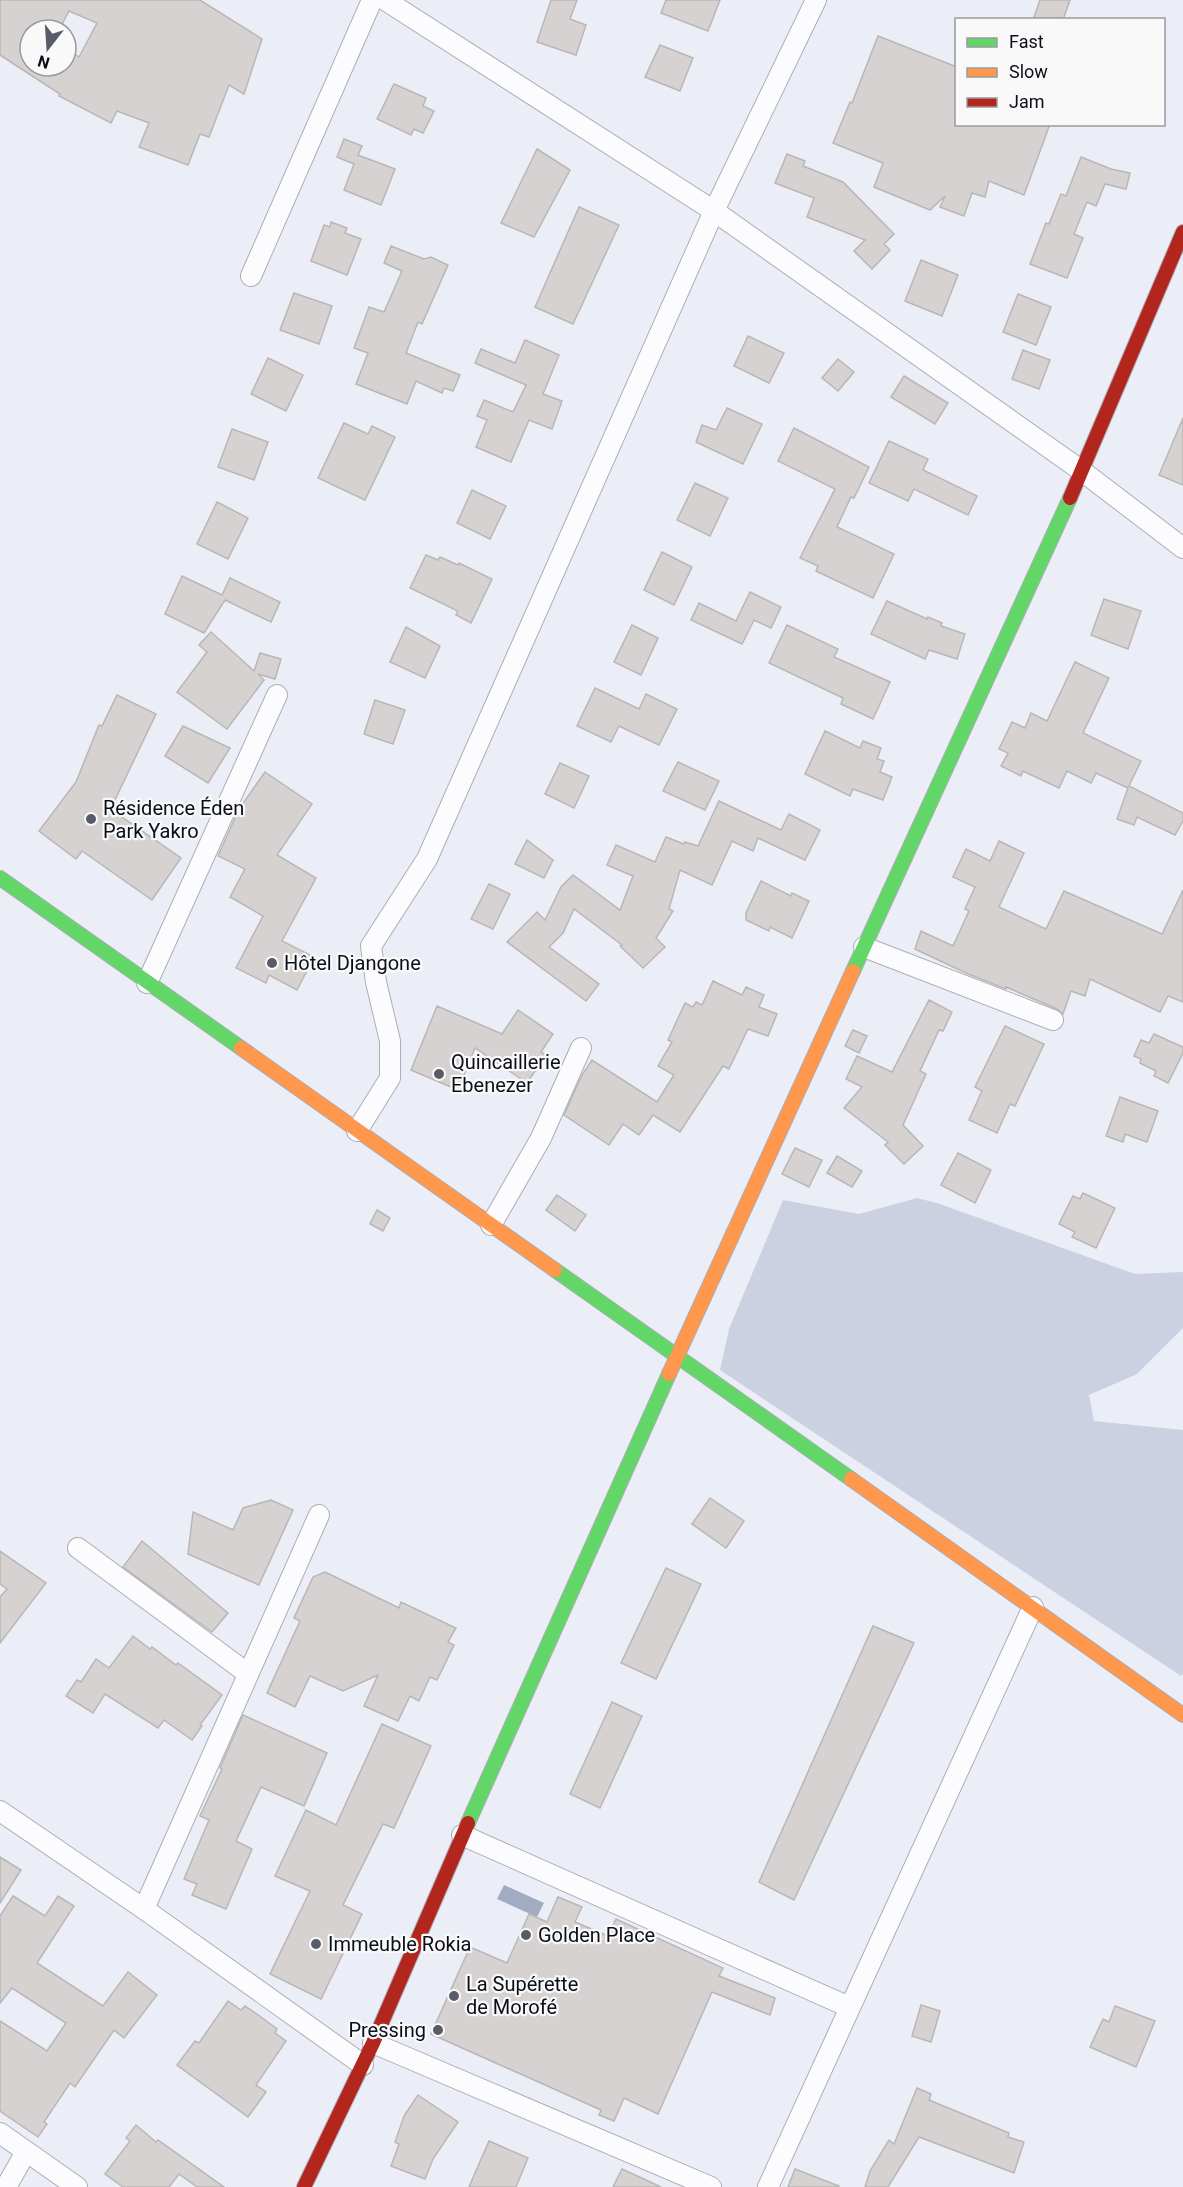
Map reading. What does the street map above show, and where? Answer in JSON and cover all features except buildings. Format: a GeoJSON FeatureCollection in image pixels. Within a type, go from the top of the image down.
{"type":"FeatureCollection","features":[{"type":"Feature","properties":{"kind":"street"},"geometry":{"type":"LineString","coordinates":[[251,276],[372,0]]}},
{"type":"Feature","properties":{"kind":"street"},"geometry":{"type":"LineString","coordinates":[[385,0],[714,211],[1082,471],[1183,548]]}},
{"type":"Feature","properties":{"kind":"street"},"geometry":{"type":"LineString","coordinates":[[357,1131],[390,1078],[390,1041],[375,982],[371,946],[427,859],[714,211],[816,0]]}},
{"type":"Feature","properties":{"kind":"street"},"geometry":{"type":"LineString","coordinates":[[304,2187],[373,2043],[462,1834],[677,1356],[1082,471],[1183,232]]}},
{"type":"Feature","properties":{"kind":"street"},"geometry":{"type":"LineString","coordinates":[[147,983],[277,695]]}},
{"type":"Feature","properties":{"kind":"street"},"geometry":{"type":"LineString","coordinates":[[0,878],[1033,1606],[1183,1715]]}},
{"type":"Feature","properties":{"kind":"street"},"geometry":{"type":"LineString","coordinates":[[864,947],[1053,1020]]}},
{"type":"Feature","properties":{"kind":"street"},"geometry":{"type":"LineString","coordinates":[[491,1225],[541,1138],[581,1048]]}},
{"type":"Feature","properties":{"kind":"street"},"geometry":{"type":"LineString","coordinates":[[144,1909],[319,1515]]}},
{"type":"Feature","properties":{"kind":"street"},"geometry":{"type":"LineString","coordinates":[[78,1548],[247,1673]]}},
{"type":"Feature","properties":{"kind":"street"},"geometry":{"type":"LineString","coordinates":[[768,2187],[1033,1606]]}},
{"type":"Feature","properties":{"kind":"street"},"geometry":{"type":"LineString","coordinates":[[0,1811],[144,1909],[363,2065]]}},
{"type":"Feature","properties":{"kind":"street"},"geometry":{"type":"LineString","coordinates":[[462,1834],[849,2007]]}},
{"type":"Feature","properties":{"kind":"street"},"geometry":{"type":"LineString","coordinates":[[373,2043],[711,2187]]}},
{"type":"Feature","properties":{"kind":"street"},"geometry":{"type":"LineString","coordinates":[[0,2133],[77,2187]]}},
{"type":"Feature","properties":{"kind":"street"},"geometry":{"type":"LineString","coordinates":[[6,2187],[26,2152]]}},
{"type":"Feature","properties":{"kind":"shaded area"},"geometry":{"type":"Polygon","coordinates":[[[917,1198],[937,1203],[1135,1274],[1183,1272],[1183,1328],[1137,1374],[1089,1395],[1094,1421],[1183,1430],[1183,1674],[1181,1676],[720,1370],[729,1329],[783,1200],[859,1214],[917,1198]]]}},
{"type":"Feature","properties":{"kind":"shaded area"},"geometry":{"type":"Polygon","coordinates":[[[504,1885],[544,1903],[537,1917],[497,1899],[504,1885]]]}},
{"type":"Feature","properties":{"kind":"traffic: fast"},"geometry":{"type":"LineString","coordinates":[[853,971],[1070,498]]}},
{"type":"Feature","properties":{"kind":"traffic: fast"},"geometry":{"type":"LineString","coordinates":[[0,878],[241,1048]]}},
{"type":"Feature","properties":{"kind":"traffic: fast"},"geometry":{"type":"LineString","coordinates":[[555,1270],[851,1479]]}},
{"type":"Feature","properties":{"kind":"traffic: fast"},"geometry":{"type":"LineString","coordinates":[[468,1823],[669,1374]]}},
{"type":"Feature","properties":{"kind":"traffic: slow"},"geometry":{"type":"LineString","coordinates":[[669,1374],[853,971]]}},
{"type":"Feature","properties":{"kind":"traffic: slow"},"geometry":{"type":"LineString","coordinates":[[241,1048],[555,1270]]}},
{"type":"Feature","properties":{"kind":"traffic: slow"},"geometry":{"type":"LineString","coordinates":[[851,1479],[1183,1715]]}},
{"type":"Feature","properties":{"kind":"traffic: jam"},"geometry":{"type":"LineString","coordinates":[[1070,498],[1183,232]]}},
{"type":"Feature","properties":{"kind":"traffic: jam"},"geometry":{"type":"LineString","coordinates":[[304,2187],[373,2043],[468,1823]]}},
{"type":"Feature","properties":{"kind":"place","name":"Résidence Éden Park Yakro"},"geometry":{"type":"Point","coordinates":[91,819]}},
{"type":"Feature","properties":{"kind":"place","name":"Hôtel Djangone"},"geometry":{"type":"Point","coordinates":[272,963]}},
{"type":"Feature","properties":{"kind":"place","name":"Quincaillerie Ebenezer"},"geometry":{"type":"Point","coordinates":[439,1074]}},
{"type":"Feature","properties":{"kind":"place","name":"Golden Place"},"geometry":{"type":"Point","coordinates":[526,1935]}},
{"type":"Feature","properties":{"kind":"place","name":"Immeuble Rokia"},"geometry":{"type":"Point","coordinates":[316,1944]}},
{"type":"Feature","properties":{"kind":"place","name":"La Supérette de Morofé"},"geometry":{"type":"Point","coordinates":[454,1996]}},
{"type":"Feature","properties":{"kind":"place","name":"Pressing"},"geometry":{"type":"Point","coordinates":[438,2030]}}]}
